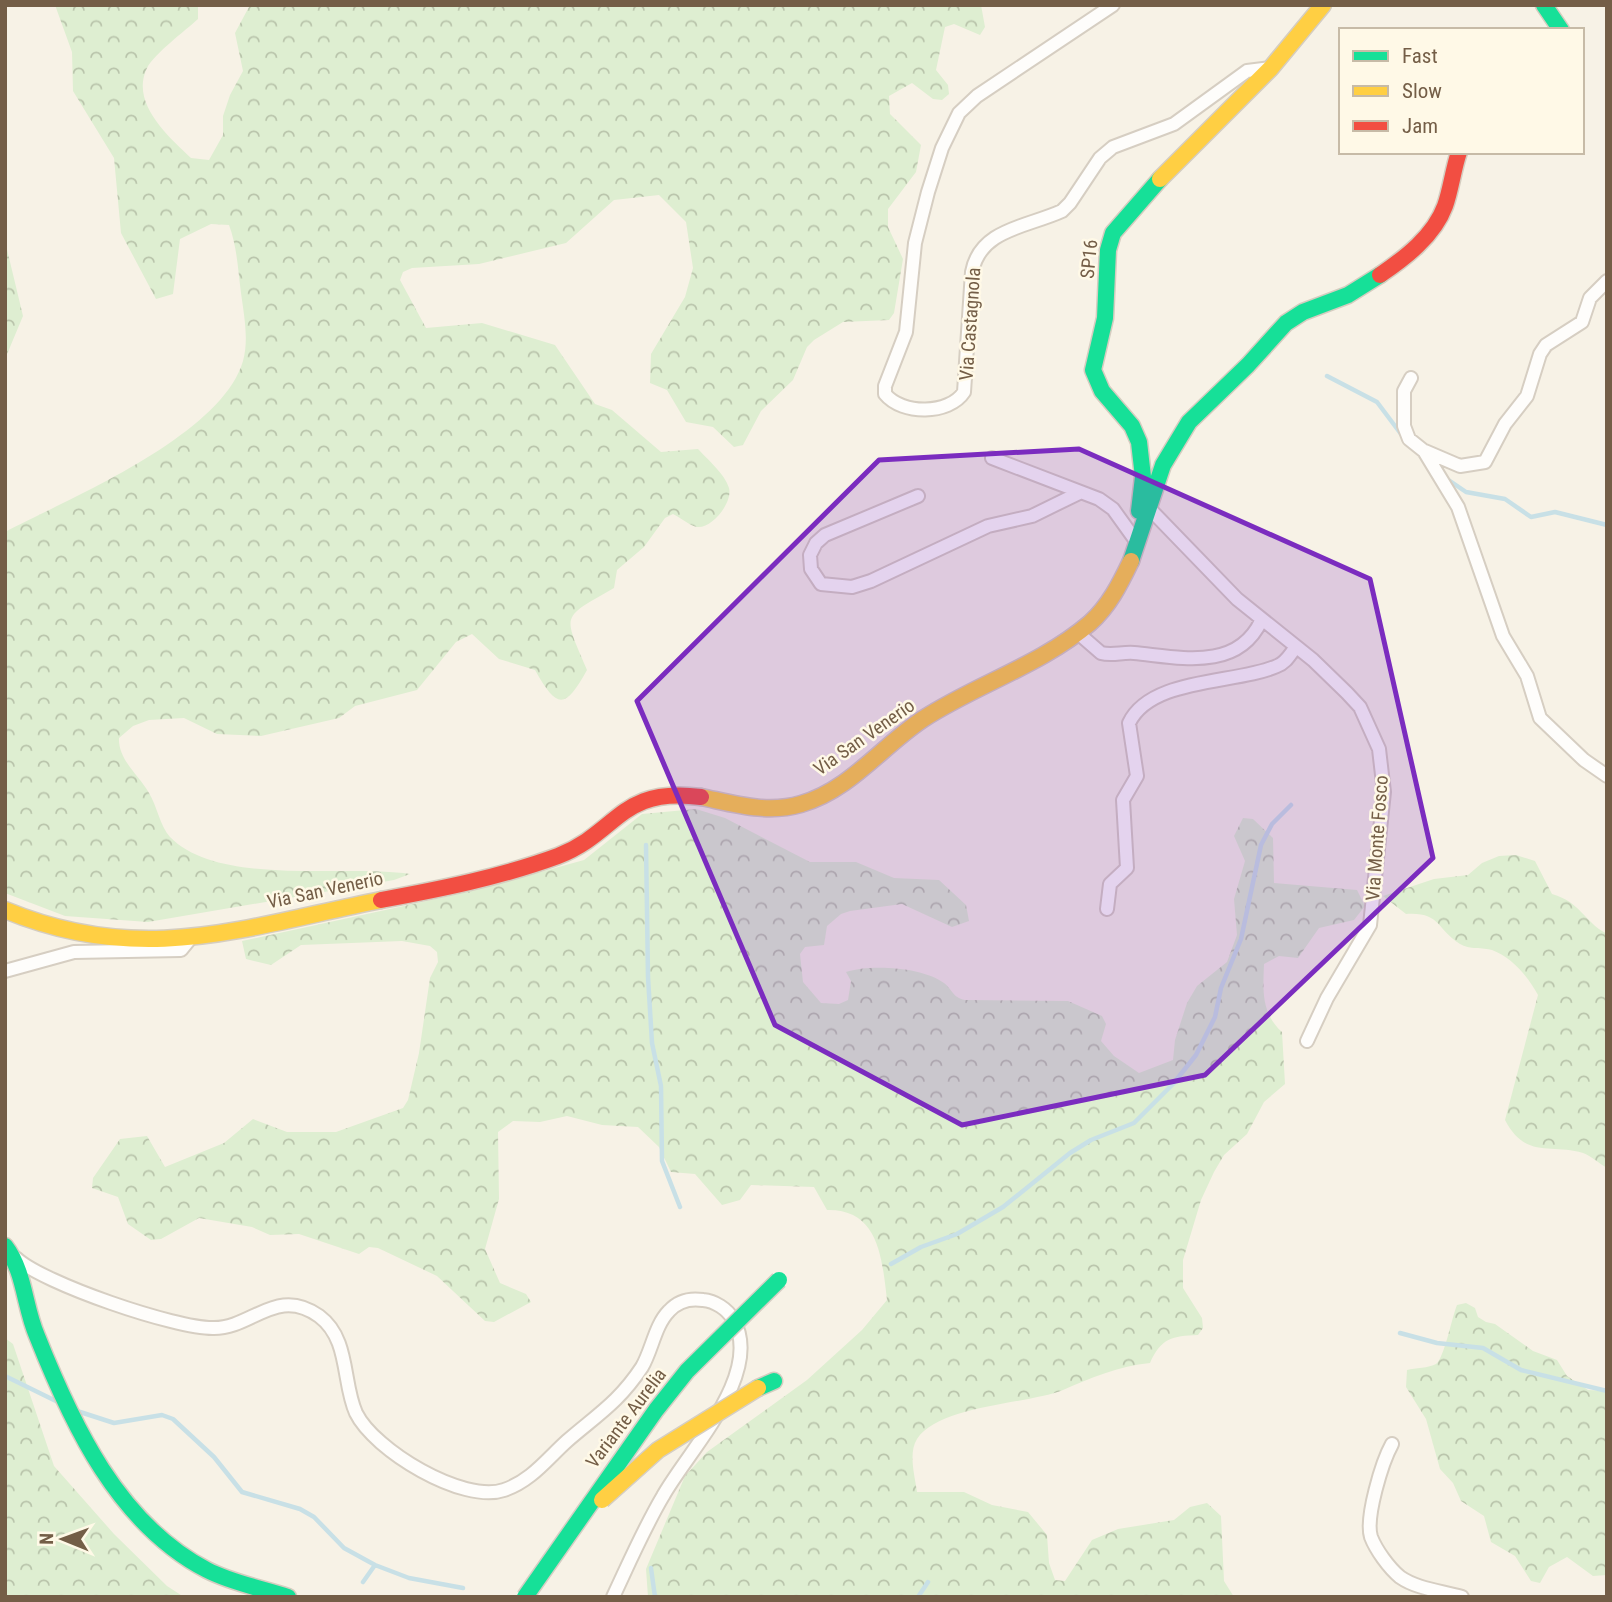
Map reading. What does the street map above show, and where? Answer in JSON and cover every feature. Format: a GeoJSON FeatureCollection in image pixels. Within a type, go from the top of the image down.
{"type":"FeatureCollection","features":[{"type":"Feature","properties":{"kind":"main road","name":"SP16"},"geometry":{"type":"LineString","coordinates":[[1136,541],[1143,477],[1139,442],[1132,426],[1102,391],[1093,370],[1093,360],[1105,318],[1108,250],[1120,222],[1271,68],[1323,5]]}},
{"type":"Feature","properties":{"kind":"main road"},"geometry":{"type":"LineString","coordinates":[[1544,5],[1560,28]]}},
{"type":"Feature","properties":{"kind":"main road","name":"Via San Venerio"},"geometry":{"type":"LineString","coordinates":[[5,910],[65,929],[128,938],[190,939],[449,886],[548,858],[582,843],[626,809],[651,797],[683,796],[753,808],[796,805],[865,766],[921,720],[1078,632],[1096,618],[1125,575],[1147,506],[1180,433],[1298,311],[1335,300],[1360,288],[1405,255],[1437,224],[1445,208],[1458,154]]}},
{"type":"Feature","properties":{"kind":"main road"},"geometry":{"type":"LineString","coordinates":[[10,1252],[23,1279],[26,1306],[67,1412],[114,1483],[142,1517],[197,1564],[288,1597]]}},
{"type":"Feature","properties":{"kind":"main road","name":"Variante Aurelia"},"geometry":{"type":"LineString","coordinates":[[526,1595],[630,1443],[687,1371],[779,1280]]}},
{"type":"Feature","properties":{"kind":"main road"},"geometry":{"type":"LineString","coordinates":[[566,1536],[615,1486],[658,1450],[758,1388],[774,1381]]}},
{"type":"Feature","properties":{"kind":"street","name":"Via Castagnola"},"geometry":{"type":"LineString","coordinates":[[1113,5],[986,90],[959,113],[942,148],[915,243],[906,331],[885,386],[885,394],[892,402],[909,408],[929,409],[954,403],[964,392],[972,272],[975,258],[984,244],[1062,211],[1070,204],[1100,158],[1113,147],[1174,124],[1247,71],[1271,68]]}},
{"type":"Feature","properties":{"kind":"street"},"geometry":{"type":"LineString","coordinates":[[1411,378],[1404,391],[1404,426],[1409,439],[1424,451],[1460,466],[1485,462],[1505,424],[1527,396],[1540,354],[1546,345],[1582,322],[1590,298],[1607,281]]}},
{"type":"Feature","properties":{"kind":"street"},"geometry":{"type":"LineString","coordinates":[[1424,451],[1458,507],[1503,636],[1527,676],[1539,718],[1584,760],[1607,776]]}},
{"type":"Feature","properties":{"kind":"street"},"geometry":{"type":"LineString","coordinates":[[992,457],[1056,480],[1079,494],[1099,499],[1113,509],[1136,541]]}},
{"type":"Feature","properties":{"kind":"street"},"geometry":{"type":"LineString","coordinates":[[918,496],[825,535],[810,555],[816,580],[821,584],[844,587],[871,581],[979,530],[1032,516],[1079,494]]}},
{"type":"Feature","properties":{"kind":"street","name":"Via Monte Fosco"},"geometry":{"type":"LineString","coordinates":[[1147,506],[1261,621],[1296,647],[1360,707],[1378,749],[1384,792],[1370,925],[1327,998],[1307,1041]]}},
{"type":"Feature","properties":{"kind":"street"},"geometry":{"type":"LineString","coordinates":[[1078,632],[1101,653],[1133,653],[1184,659],[1225,654],[1243,646],[1254,636],[1261,621]]}},
{"type":"Feature","properties":{"kind":"street"},"geometry":{"type":"LineString","coordinates":[[1107,909],[1111,884],[1127,868],[1123,800],[1137,776],[1129,723],[1132,717],[1139,709],[1172,692],[1279,666],[1296,647]]}},
{"type":"Feature","properties":{"kind":"street"},"geometry":{"type":"LineString","coordinates":[[5,971],[74,952],[181,950],[190,939]]}},
{"type":"Feature","properties":{"kind":"street"},"geometry":{"type":"LineString","coordinates":[[10,1252],[49,1280],[189,1326],[218,1328],[274,1306],[290,1306],[318,1315],[331,1328],[340,1345],[348,1389],[356,1414],[366,1428],[427,1473],[445,1483],[476,1493],[502,1491],[530,1477],[567,1441],[611,1407],[645,1362],[668,1311],[683,1300],[705,1299],[728,1310],[739,1328],[738,1367],[714,1422],[662,1497],[613,1597]]}},
{"type":"Feature","properties":{"kind":"street"},"geometry":{"type":"LineString","coordinates":[[1392,1444],[1382,1462],[1370,1535],[1381,1555],[1400,1577],[1421,1587],[1462,1597]]}},
{"type":"Feature","properties":{"kind":"highlighted area"},"geometry":{"type":"Polygon","coordinates":[[[1079,449],[1370,579],[1433,858],[1205,1075],[962,1125],[775,1025],[637,701],[879,460],[1079,449]]]}},
{"type":"Feature","properties":{"kind":"green space"},"geometry":{"type":"Polygon","coordinates":[[[55,5],[198,5],[198,19],[163,49],[147,68],[143,94],[154,118],[172,140],[191,158],[209,160],[223,135],[223,116],[230,95],[243,71],[235,33],[250,5],[981,5],[985,27],[980,35],[954,24],[945,27],[936,70],[948,85],[949,94],[942,100],[933,99],[912,83],[889,96],[890,114],[921,145],[916,172],[888,209],[888,227],[903,259],[894,313],[889,320],[843,322],[814,340],[807,347],[793,380],[761,411],[743,445],[734,447],[713,427],[686,422],[667,390],[650,383],[651,354],[685,297],[693,268],[686,222],[659,195],[614,200],[566,243],[479,264],[412,268],[403,272],[400,280],[426,328],[482,323],[555,345],[595,404],[612,410],[661,452],[698,449],[716,467],[729,488],[725,507],[709,524],[697,527],[673,514],[665,518],[644,547],[617,570],[614,588],[575,613],[571,619],[571,627],[587,670],[567,698],[555,698],[535,670],[499,659],[472,634],[456,642],[417,690],[355,706],[339,718],[261,736],[217,734],[184,718],[149,720],[133,726],[119,738],[122,753],[149,793],[170,837],[192,853],[250,868],[410,874],[394,880],[148,922],[65,916],[5,893],[5,532],[140,462],[206,415],[229,388],[243,361],[246,345],[237,258],[229,225],[211,224],[180,239],[173,294],[156,299],[121,233],[114,158],[73,91],[72,52],[55,5]]]}},
{"type":"Feature","properties":{"kind":"green space"},"geometry":{"type":"Polygon","coordinates":[[[5,241],[23,316],[5,359],[5,241]]]}},
{"type":"Feature","properties":{"kind":"green space"},"geometry":{"type":"Polygon","coordinates":[[[696,809],[725,818],[810,862],[856,862],[894,878],[939,880],[966,905],[969,921],[952,927],[902,904],[841,914],[827,926],[824,945],[805,947],[800,954],[803,982],[821,1003],[839,1004],[848,1000],[851,981],[846,972],[868,968],[896,968],[923,973],[944,983],[965,1000],[1068,1001],[1102,1016],[1106,1024],[1101,1041],[1114,1056],[1139,1073],[1173,1060],[1175,1040],[1187,1003],[1197,986],[1227,962],[1237,935],[1234,899],[1245,861],[1234,836],[1243,818],[1253,819],[1273,838],[1274,883],[1357,890],[1365,906],[1354,920],[1319,928],[1298,958],[1279,956],[1264,964],[1267,1009],[1282,1032],[1285,1084],[1264,1102],[1247,1134],[1224,1155],[1201,1200],[1183,1260],[1183,1288],[1202,1318],[1203,1328],[1198,1335],[1168,1340],[1158,1348],[1150,1363],[1116,1370],[1048,1395],[964,1412],[944,1419],[928,1428],[914,1445],[913,1465],[917,1492],[964,1492],[992,1505],[1028,1512],[1047,1535],[1049,1563],[1055,1580],[1065,1581],[1092,1540],[1118,1529],[1174,1520],[1190,1507],[1207,1503],[1221,1516],[1224,1581],[1234,1597],[648,1597],[646,1569],[685,1476],[707,1452],[807,1380],[862,1330],[887,1300],[880,1253],[868,1227],[858,1218],[844,1212],[827,1210],[814,1187],[751,1185],[740,1200],[722,1205],[695,1174],[671,1172],[659,1147],[638,1127],[602,1125],[567,1116],[540,1122],[513,1121],[498,1132],[499,1199],[485,1249],[500,1283],[526,1294],[531,1302],[494,1322],[485,1321],[437,1276],[378,1248],[369,1247],[359,1254],[299,1234],[270,1235],[252,1227],[199,1218],[161,1239],[151,1240],[128,1224],[118,1197],[92,1188],[93,1178],[120,1139],[147,1136],[165,1167],[224,1143],[253,1119],[287,1132],[336,1132],[403,1108],[408,1100],[419,1053],[430,978],[438,962],[437,952],[430,946],[402,941],[301,945],[271,965],[246,959],[242,941],[468,892],[584,860],[642,814],[696,809]]]}},
{"type":"Feature","properties":{"kind":"green space"},"geometry":{"type":"Polygon","coordinates":[[[1516,855],[1535,861],[1552,894],[1570,902],[1607,934],[1607,1168],[1583,1153],[1530,1145],[1513,1132],[1505,1120],[1538,995],[1525,975],[1500,953],[1464,946],[1432,919],[1406,914],[1383,896],[1434,879],[1468,875],[1482,863],[1499,856],[1516,855]]]}},
{"type":"Feature","properties":{"kind":"green space"},"geometry":{"type":"Polygon","coordinates":[[[1466,1303],[1475,1308],[1478,1317],[1495,1324],[1533,1351],[1557,1360],[1567,1376],[1588,1390],[1607,1391],[1607,1575],[1593,1576],[1567,1557],[1549,1567],[1540,1583],[1531,1581],[1515,1556],[1491,1542],[1484,1516],[1461,1501],[1453,1483],[1440,1469],[1426,1419],[1406,1387],[1407,1370],[1426,1367],[1439,1361],[1457,1305],[1466,1303]]]}},
{"type":"Feature","properties":{"kind":"green space"},"geometry":{"type":"Polygon","coordinates":[[[5,1338],[13,1344],[54,1466],[114,1534],[167,1586],[184,1597],[5,1597],[5,1338]]]}},
{"type":"Feature","properties":{"kind":"waterway"},"geometry":{"type":"LineString","coordinates":[[1327,376],[1377,402],[1404,438]]}},
{"type":"Feature","properties":{"kind":"waterway"},"geometry":{"type":"LineString","coordinates":[[1447,479],[1466,492],[1505,499],[1531,517],[1555,512],[1607,525]]}},
{"type":"Feature","properties":{"kind":"waterway"},"geometry":{"type":"LineString","coordinates":[[891,1264],[921,1247],[957,1234],[1003,1207],[1070,1153],[1091,1140],[1134,1123],[1173,1084],[1196,1055],[1215,1017],[1221,988],[1241,939],[1261,845],[1272,824],[1291,805]]}},
{"type":"Feature","properties":{"kind":"waterway"},"geometry":{"type":"LineString","coordinates":[[646,845],[648,977],[652,1043],[661,1086],[662,1161],[680,1207]]}},
{"type":"Feature","properties":{"kind":"waterway"},"geometry":{"type":"LineString","coordinates":[[1400,1333],[1437,1343],[1483,1348],[1521,1370],[1607,1391]]}},
{"type":"Feature","properties":{"kind":"waterway"},"geometry":{"type":"LineString","coordinates":[[5,1376],[60,1403]]}},
{"type":"Feature","properties":{"kind":"waterway"},"geometry":{"type":"LineString","coordinates":[[74,1410],[114,1423],[162,1415],[173,1419],[214,1457],[242,1492],[300,1509],[314,1517],[344,1548],[375,1565],[409,1578],[463,1588]]}},
{"type":"Feature","properties":{"kind":"waterway"},"geometry":{"type":"LineString","coordinates":[[363,1582],[375,1565]]}},
{"type":"Feature","properties":{"kind":"waterway"},"geometry":{"type":"LineString","coordinates":[[651,1568],[655,1597]]}},
{"type":"Feature","properties":{"kind":"waterway"},"geometry":{"type":"LineString","coordinates":[[918,1597],[928,1582]]}},
{"type":"Feature","properties":{"kind":"traffic: fast"},"geometry":{"type":"LineString","coordinates":[[1544,5],[1560,28]]}},
{"type":"Feature","properties":{"kind":"traffic: fast"},"geometry":{"type":"LineString","coordinates":[[1139,511],[1143,477],[1139,442],[1132,426],[1102,391],[1093,370],[1105,318],[1108,250],[1113,233],[1160,179]]}},
{"type":"Feature","properties":{"kind":"traffic: fast"},"geometry":{"type":"LineString","coordinates":[[1131,561],[1163,465],[1189,422],[1248,365],[1286,323],[1303,312],[1348,295],[1380,275]]}},
{"type":"Feature","properties":{"kind":"traffic: fast"},"geometry":{"type":"LineString","coordinates":[[5,1246],[17,1267],[33,1325],[66,1403],[83,1437],[123,1499],[148,1526],[176,1550],[207,1570],[236,1582],[288,1597]]}},
{"type":"Feature","properties":{"kind":"traffic: fast"},"geometry":{"type":"LineString","coordinates":[[525,1597],[656,1410],[687,1371],[779,1280]]}},
{"type":"Feature","properties":{"kind":"traffic: fast"},"geometry":{"type":"LineString","coordinates":[[758,1388],[774,1381]]}},
{"type":"Feature","properties":{"kind":"traffic: slow"},"geometry":{"type":"LineString","coordinates":[[1160,179],[1271,68],[1323,5]]}},
{"type":"Feature","properties":{"kind":"traffic: slow"},"geometry":{"type":"LineString","coordinates":[[701,797],[751,807],[776,808],[801,804],[835,789],[923,719],[1030,663],[1071,638],[1103,609],[1131,561]]}},
{"type":"Feature","properties":{"kind":"traffic: slow"},"geometry":{"type":"LineString","coordinates":[[5,910],[55,927],[103,936],[149,939],[239,930],[381,900]]}},
{"type":"Feature","properties":{"kind":"traffic: slow"},"geometry":{"type":"LineString","coordinates":[[602,1500],[658,1450],[758,1388]]}},
{"type":"Feature","properties":{"kind":"traffic: jam"},"geometry":{"type":"LineString","coordinates":[[1380,275],[1409,254],[1434,227],[1445,206],[1458,154]]}},
{"type":"Feature","properties":{"kind":"traffic: jam"},"geometry":{"type":"LineString","coordinates":[[381,900],[493,876],[558,856],[595,835],[622,813],[653,798],[674,795],[701,797]]}}]}
